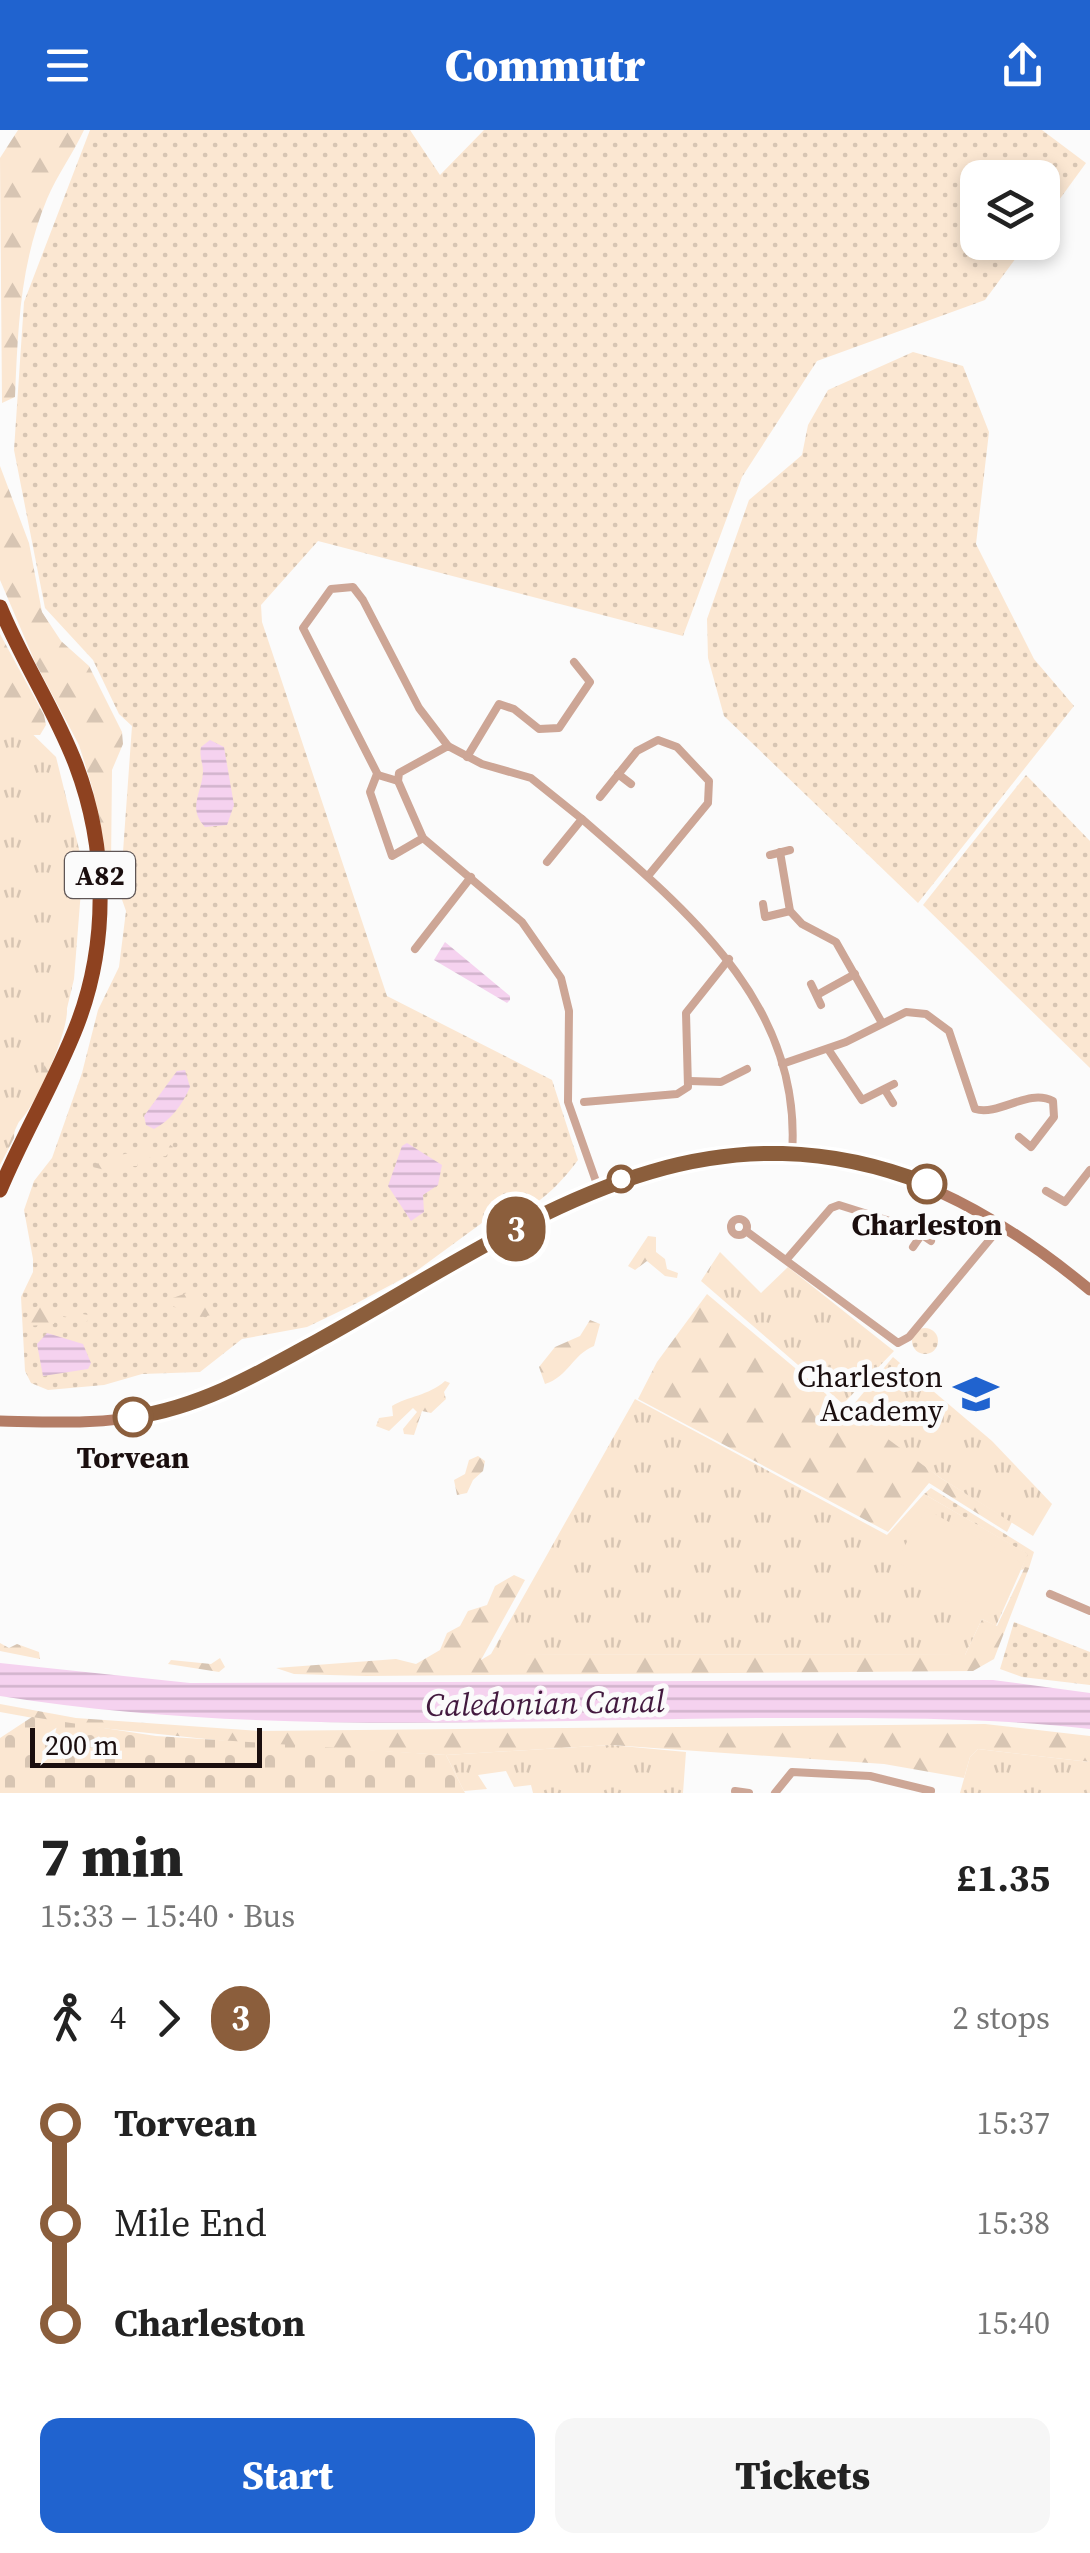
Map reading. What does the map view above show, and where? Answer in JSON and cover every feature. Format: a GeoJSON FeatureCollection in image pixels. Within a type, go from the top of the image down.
{"type":"FeatureCollection","features":[{"type":"Feature","properties":{"kind":"highway","name":"A82"},"geometry":{"type":"LineString","coordinates":[[0,607],[75,763],[99,858],[100,899],[96,958],[78,1024],[0,1190]]}},
{"type":"Feature","properties":{"kind":"street"},"geometry":{"type":"LineString","coordinates":[[398,780],[378,774],[303,628],[331,589],[353,587],[419,708],[448,746],[531,778],[648,876],[729,960],[760,1006],[782,1064],[790,1104],[792,1154]]}},
{"type":"Feature","properties":{"kind":"street"},"geometry":{"type":"LineString","coordinates":[[468,756],[500,704],[539,730],[559,728],[590,682],[574,662]]}},
{"type":"Feature","properties":{"kind":"street"},"geometry":{"type":"LineString","coordinates":[[600,797],[637,751],[658,740],[677,747],[709,782],[708,802],[648,876]]}},
{"type":"Feature","properties":{"kind":"street"},"geometry":{"type":"LineString","coordinates":[[448,746],[404,767],[398,780],[423,838],[535,935],[562,978],[569,1011],[568,1102],[598,1187]]}},
{"type":"Feature","properties":{"kind":"street"},"geometry":{"type":"LineString","coordinates":[[378,774],[370,792],[392,856],[423,838]]}},
{"type":"Feature","properties":{"kind":"street"},"geometry":{"type":"LineString","coordinates":[[618,774],[631,784]]}},
{"type":"Feature","properties":{"kind":"street"},"geometry":{"type":"LineString","coordinates":[[546,862],[582,819]]}},
{"type":"Feature","properties":{"kind":"street"},"geometry":{"type":"LineString","coordinates":[[560,846],[569,854]]}},
{"type":"Feature","properties":{"kind":"street"},"geometry":{"type":"LineString","coordinates":[[780,852],[790,911],[802,924],[836,942],[882,1023]]}},
{"type":"Feature","properties":{"kind":"street"},"geometry":{"type":"LineString","coordinates":[[415,949],[470,877]]}},
{"type":"Feature","properties":{"kind":"street"},"geometry":{"type":"LineString","coordinates":[[763,904],[765,917]]}},
{"type":"Feature","properties":{"kind":"street"},"geometry":{"type":"LineString","coordinates":[[756,922],[790,911]]}},
{"type":"Feature","properties":{"kind":"street"},"geometry":{"type":"LineString","coordinates":[[588,1088],[587,1101],[677,1094],[690,1080],[686,1013],[729,960]]}},
{"type":"Feature","properties":{"kind":"street"},"geometry":{"type":"LineString","coordinates":[[816,995],[855,974]]}},
{"type":"Feature","properties":{"kind":"street"},"geometry":{"type":"LineString","coordinates":[[811,984],[821,1005]]}},
{"type":"Feature","properties":{"kind":"street"},"geometry":{"type":"LineString","coordinates":[[782,1064],[916,1012],[943,1024],[975,1109],[1049,1098],[1055,1106],[1054,1118],[1028,1150],[1019,1137]]}},
{"type":"Feature","properties":{"kind":"street"},"geometry":{"type":"LineString","coordinates":[[828,1049],[859,1099],[865,1101],[894,1084]]}},
{"type":"Feature","properties":{"kind":"street"},"geometry":{"type":"LineString","coordinates":[[690,1080],[710,1084],[743,1072],[731,1062]]}},
{"type":"Feature","properties":{"kind":"street"},"geometry":{"type":"LineString","coordinates":[[885,1090],[894,1103]]}},
{"type":"Feature","properties":{"kind":"street"},"geometry":{"type":"LineString","coordinates":[[0,1420],[100,1421],[148,1415],[236,1386],[598,1187],[676,1163],[736,1155],[792,1154],[885,1170],[944,1192],[1004,1223],[1090,1290]]}},
{"type":"Feature","properties":{"kind":"street"},"geometry":{"type":"LineString","coordinates":[[1046,1191],[1063,1206],[1090,1170]]}},
{"type":"Feature","properties":{"kind":"street"},"geometry":{"type":"LineString","coordinates":[[788,1259],[831,1208],[839,1206],[922,1234],[931,1241]]}},
{"type":"Feature","properties":{"kind":"street"},"geometry":{"type":"LineString","coordinates":[[746,1231],[898,1343],[910,1337],[1004,1223]]}},
{"type":"Feature","properties":{"kind":"street"},"geometry":{"type":"LineString","coordinates":[[913,1247],[922,1234]]}},
{"type":"Feature","properties":{"kind":"street"},"geometry":{"type":"LineString","coordinates":[[1050,1594],[1090,1612]]}},
{"type":"Feature","properties":{"kind":"street"},"geometry":{"type":"LineString","coordinates":[[775,1793],[792,1772],[870,1776],[930,1792]]}},
{"type":"Feature","properties":{"kind":"street"},"geometry":{"type":"LineString","coordinates":[[735,1791],[750,1793]]}},
{"type":"Feature","properties":{"kind":"green space"},"geometry":{"type":"Polygon","coordinates":[[[18,130],[84,130],[38,223],[22,296],[15,397],[2,403],[0,158],[18,130]]]}},
{"type":"Feature","properties":{"kind":"green space"},"geometry":{"type":"Polygon","coordinates":[[[90,130],[410,130],[440,175],[484,130],[1042,130],[1086,163],[1060,199],[1060,160],[960,160],[960,260],[1014,260],[985,300],[817,361],[742,477],[683,636],[318,541],[261,605],[262,622],[387,996],[552,1080],[578,1160],[539,1201],[514,1214],[486,1220],[415,1272],[307,1327],[242,1339],[200,1372],[142,1374],[104,1385],[48,1390],[31,1383],[25,1371],[21,1297],[33,1272],[33,1259],[24,1210],[34,1181],[52,1158],[82,1073],[98,1010],[119,967],[126,911],[120,894],[132,726],[119,714],[93,660],[45,608],[14,450],[24,302],[90,130]]]}},
{"type":"Feature","properties":{"kind":"green space"},"geometry":{"type":"Polygon","coordinates":[[[913,352],[963,366],[989,432],[976,544],[1034,659],[1074,706],[918,903],[724,716],[708,658],[707,619],[749,500],[802,455],[808,425],[828,390],[913,352]]]}},
{"type":"Feature","properties":{"kind":"green space"},"geometry":{"type":"Polygon","coordinates":[[[0,466],[29,543],[42,612],[61,641],[89,666],[122,732],[123,744],[112,770],[111,866],[105,862],[93,790],[79,745],[35,662],[0,580],[0,466]]]}},
{"type":"Feature","properties":{"kind":"green space"},"geometry":{"type":"Polygon","coordinates":[[[0,634],[44,715],[46,725],[40,735],[28,735],[0,721],[0,634]]]}},
{"type":"Feature","properties":{"kind":"green space"},"geometry":{"type":"Polygon","coordinates":[[[9,711],[56,757],[83,865],[74,979],[63,1025],[0,1163],[0,713],[9,711]]]}},
{"type":"Feature","properties":{"kind":"green space"},"geometry":{"type":"Polygon","coordinates":[[[1026,775],[1090,841],[1090,1068],[923,905],[1026,775]]]}},
{"type":"Feature","properties":{"kind":"green space"},"geometry":{"type":"Polygon","coordinates":[[[66,1005],[64,1029],[50,1067],[32,1105],[15,1125],[14,1138],[0,1165],[0,1111],[66,1005]]]}},
{"type":"Feature","properties":{"kind":"green space"},"geometry":{"type":"Polygon","coordinates":[[[164,1140],[173,1147],[166,1156],[139,1159],[137,1166],[125,1166],[117,1173],[93,1167],[113,1151],[120,1155],[148,1149],[155,1153],[164,1140]]]}},
{"type":"Feature","properties":{"kind":"green space"},"geometry":{"type":"Polygon","coordinates":[[[648,1236],[656,1237],[656,1252],[665,1259],[667,1269],[678,1273],[677,1278],[665,1276],[647,1261],[635,1270],[628,1266],[648,1236]]]}},
{"type":"Feature","properties":{"kind":"green space"},"geometry":{"type":"Polygon","coordinates":[[[720,1252],[761,1293],[788,1267],[894,1351],[843,1404],[701,1281],[720,1252]]]}},
{"type":"Feature","properties":{"kind":"green space"},"geometry":{"type":"Polygon","coordinates":[[[195,1290],[209,1300],[208,1308],[217,1314],[201,1317],[170,1305],[170,1299],[195,1290]]]}},
{"type":"Feature","properties":{"kind":"green space"},"geometry":{"type":"Polygon","coordinates":[[[707,1294],[826,1394],[837,1411],[847,1404],[939,1477],[1012,1522],[1007,1532],[929,1483],[888,1532],[638,1399],[657,1362],[707,1294]]]}},
{"type":"Feature","properties":{"kind":"green space"},"geometry":{"type":"Polygon","coordinates":[[[39,1306],[88,1315],[87,1322],[55,1314],[54,1324],[28,1326],[29,1309],[39,1306]]]}},
{"type":"Feature","properties":{"kind":"green space"},"geometry":{"type":"Polygon","coordinates":[[[590,1320],[600,1324],[594,1346],[545,1384],[539,1367],[555,1347],[580,1336],[590,1320]]]}},
{"type":"Feature","properties":{"kind":"green space"},"geometry":{"type":"Polygon","coordinates":[[[925,1328],[934,1332],[938,1341],[934,1350],[925,1354],[916,1350],[912,1341],[916,1332],[925,1328]]]}},
{"type":"Feature","properties":{"kind":"green space"},"geometry":{"type":"Polygon","coordinates":[[[893,1357],[992,1441],[1052,1504],[1033,1536],[939,1477],[849,1410],[893,1357]]]}},
{"type":"Feature","properties":{"kind":"green space"},"geometry":{"type":"Polygon","coordinates":[[[445,1381],[450,1383],[444,1392],[446,1399],[431,1413],[422,1411],[414,1435],[404,1434],[403,1429],[417,1412],[413,1408],[389,1431],[376,1426],[379,1418],[393,1416],[392,1406],[445,1381]]]}},
{"type":"Feature","properties":{"kind":"green space"},"geometry":{"type":"Polygon","coordinates":[[[635,1399],[887,1535],[924,1494],[1028,1554],[996,1626],[982,1619],[965,1655],[491,1654],[635,1399]]]}},
{"type":"Feature","properties":{"kind":"green space"},"geometry":{"type":"Polygon","coordinates":[[[478,1456],[485,1461],[483,1471],[467,1493],[457,1495],[454,1480],[465,1474],[469,1460],[478,1456]]]}},
{"type":"Feature","properties":{"kind":"green space"},"geometry":{"type":"Polygon","coordinates":[[[931,1488],[1034,1552],[1029,1568],[1021,1570],[1027,1554],[924,1494],[931,1488]]]}},
{"type":"Feature","properties":{"kind":"green space"},"geometry":{"type":"Polygon","coordinates":[[[926,1509],[1020,1562],[990,1615],[896,1561],[926,1509]]]}},
{"type":"Feature","properties":{"kind":"green space"},"geometry":{"type":"Polygon","coordinates":[[[1025,1567],[1029,1568],[994,1659],[973,1671],[366,1676],[294,1674],[276,1668],[396,1659],[416,1664],[440,1650],[447,1633],[460,1626],[468,1611],[487,1605],[495,1586],[514,1575],[525,1580],[481,1660],[491,1654],[965,1655],[982,1619],[997,1626],[1025,1567]]]}},
{"type":"Feature","properties":{"kind":"green space"},"geometry":{"type":"Polygon","coordinates":[[[1014,1622],[1090,1652],[1090,1685],[1022,1677],[1000,1669],[1014,1622]]]}},
{"type":"Feature","properties":{"kind":"green space"},"geometry":{"type":"Polygon","coordinates":[[[0,1643],[39,1652],[40,1659],[0,1651],[0,1643]]]}},
{"type":"Feature","properties":{"kind":"green space"},"geometry":{"type":"Polygon","coordinates":[[[220,1658],[225,1667],[219,1672],[168,1664],[171,1660],[211,1664],[220,1658]]]}},
{"type":"Feature","properties":{"kind":"green space"},"geometry":{"type":"Polygon","coordinates":[[[0,1704],[76,1718],[258,1731],[985,1724],[1090,1736],[1090,1762],[978,1749],[970,1757],[964,1778],[884,1764],[611,1745],[446,1755],[254,1744],[72,1725],[0,1712],[0,1704]]]}},
{"type":"Feature","properties":{"kind":"green space"},"geometry":{"type":"Polygon","coordinates":[[[32,1717],[156,1736],[446,1755],[465,1793],[0,1793],[0,1738],[32,1717]]]}},
{"type":"Feature","properties":{"kind":"green space"},"geometry":{"type":"Polygon","coordinates":[[[611,1745],[686,1752],[683,1793],[533,1793],[531,1785],[514,1787],[506,1771],[478,1775],[487,1789],[464,1791],[446,1755],[611,1745]]]}},
{"type":"Feature","properties":{"kind":"green space"},"geometry":{"type":"Polygon","coordinates":[[[978,1749],[1090,1762],[1090,1793],[960,1793],[970,1757],[978,1749]]]}},
{"type":"Feature","properties":{"kind":"water"},"geometry":{"type":"Polygon","coordinates":[[[210,740],[224,747],[234,805],[227,825],[205,827],[196,807],[203,772],[201,747],[210,740]]]}},
{"type":"Feature","properties":{"kind":"water"},"geometry":{"type":"Polygon","coordinates":[[[445,942],[510,1000],[507,1003],[434,960],[445,942]]]}},
{"type":"Feature","properties":{"kind":"water"},"geometry":{"type":"Polygon","coordinates":[[[185,1070],[190,1087],[180,1106],[154,1129],[146,1125],[144,1116],[177,1071],[185,1070]]]}},
{"type":"Feature","properties":{"kind":"water"},"geometry":{"type":"Polygon","coordinates":[[[407,1143],[442,1165],[438,1185],[423,1195],[424,1212],[411,1221],[388,1186],[402,1146],[407,1143]]]}},
{"type":"Feature","properties":{"kind":"water"},"geometry":{"type":"Polygon","coordinates":[[[47,1333],[83,1344],[91,1363],[88,1369],[43,1376],[37,1344],[47,1333]]]}},
{"type":"Feature","properties":{"kind":"water","name":"Caledonian Canal"},"geometry":{"type":"Polygon","coordinates":[[[0,1663],[190,1683],[993,1680],[1090,1693],[1090,1729],[882,1718],[378,1723],[189,1717],[0,1696],[0,1663]]]}},
{"type":"Feature","properties":{"kind":"bus line","name":"3"},"geometry":{"type":"LineString","coordinates":[[133,1417],[236,1386],[560,1205],[636,1174],[712,1158],[792,1154],[864,1165],[927,1184]]}},
{"type":"Feature","properties":{"kind":"place","name":"Charleston"},"geometry":{"type":"Point","coordinates":[927,1184]}},
{"type":"Feature","properties":{"kind":"place","name":"Charleston Academy"},"geometry":{"type":"Point","coordinates":[976,1394]}},
{"type":"Feature","properties":{"kind":"place","name":"Torvean"},"geometry":{"type":"Point","coordinates":[133,1417]}}]}
